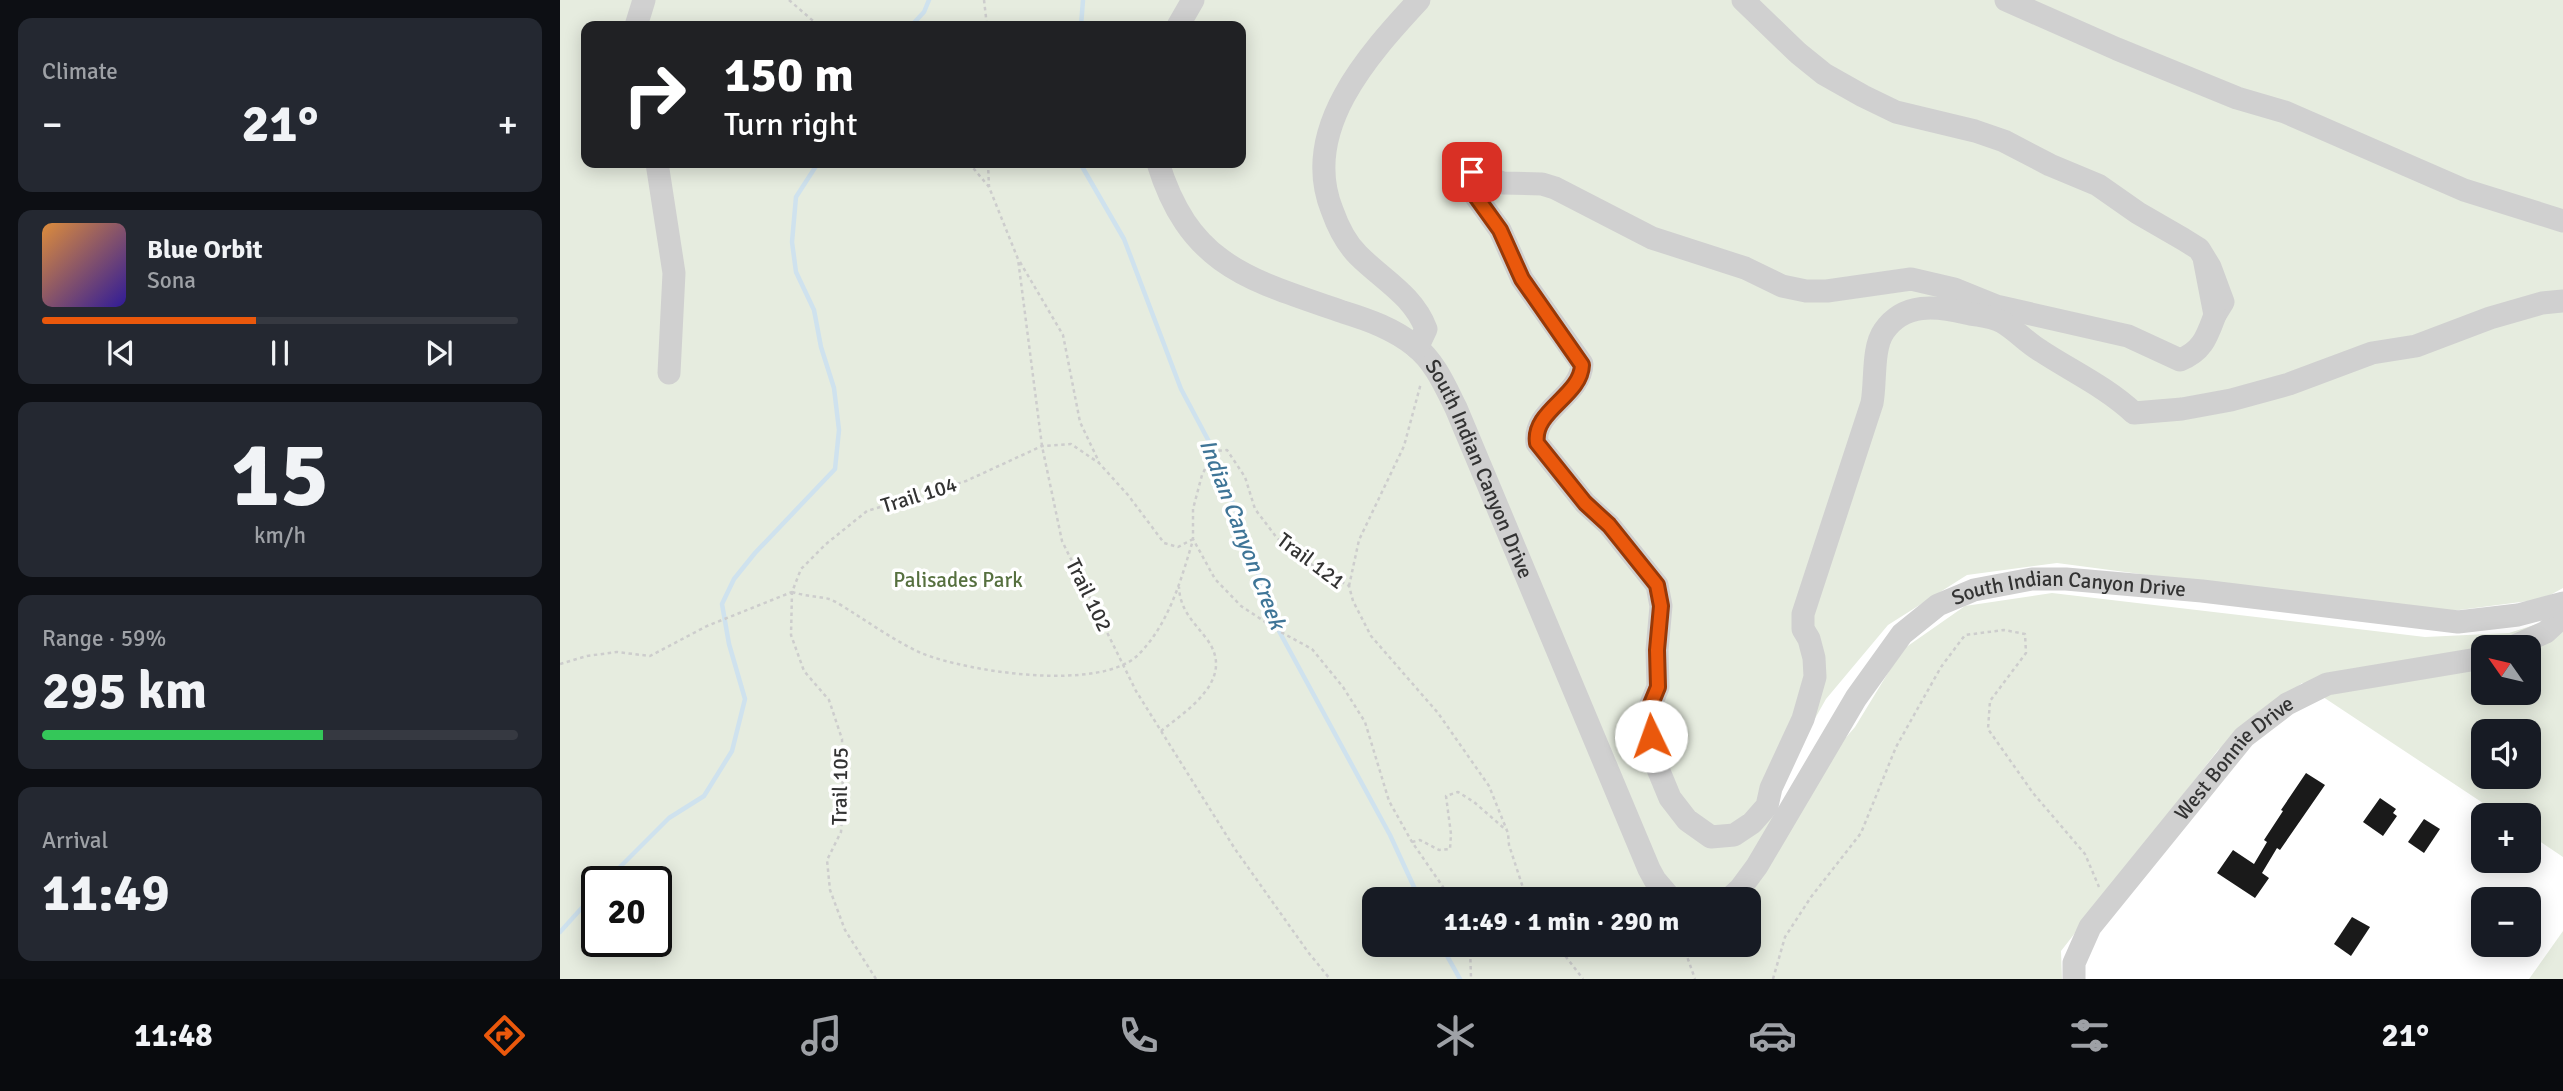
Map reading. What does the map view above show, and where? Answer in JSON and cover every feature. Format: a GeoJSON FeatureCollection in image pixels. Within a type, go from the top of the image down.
{"type":"FeatureCollection","features":[{"type":"Feature","properties":{"kind":"street"},"geometry":{"type":"LineString","coordinates":[[638,21],[644,0]]}},
{"type":"Feature","properties":{"kind":"street"},"geometry":{"type":"LineString","coordinates":[[1181,21],[1193,0]]}},
{"type":"Feature","properties":{"kind":"street"},"geometry":{"type":"LineString","coordinates":[[1419,0],[1375,49],[1347,90],[1330,125],[1323,160],[1326,195],[1341,234],[1358,255],[1404,294],[1420,313],[1426,329],[1423,354]]}},
{"type":"Feature","properties":{"kind":"street"},"geometry":{"type":"LineString","coordinates":[[1743,0],[1824,74],[1863,96],[1896,112],[1975,131],[2004,141],[2050,165],[2098,185],[2138,213],[2199,249],[2223,302],[2205,342],[2194,354],[2180,360],[2128,336],[1996,306],[1954,289],[1910,279],[1827,291],[1806,291],[1782,286],[1745,268],[1652,238],[1555,188],[1542,184],[1503,183],[1475,177],[1472,191],[1500,230],[1522,279],[1582,365],[1582,372],[1575,383],[1539,424],[1537,443],[1657,585],[1661,606],[1657,650],[1658,687],[1646,716],[1658,769],[1671,798],[1687,820],[1711,836],[1734,835],[1752,823],[1767,806],[1770,788],[1803,719],[1815,677],[1809,639],[1802,629],[1804,614],[1872,404],[1876,382],[1876,351],[1882,333],[1905,312],[1923,307],[1946,307],[1991,317],[2006,324],[2039,351],[2115,395],[2134,413],[2182,409],[2231,400],[2289,384],[2372,353],[2416,345],[2490,318],[2542,303],[2563,301]]}},
{"type":"Feature","properties":{"kind":"street"},"geometry":{"type":"LineString","coordinates":[[2006,0],[2237,98],[2285,112],[2464,190],[2563,221]]}},
{"type":"Feature","properties":{"kind":"street"},"geometry":{"type":"LineString","coordinates":[[658,168],[674,273],[668,373]]}},
{"type":"Feature","properties":{"kind":"street","name":"South Indian Canyon Drive"},"geometry":{"type":"LineString","coordinates":[[1160,168],[1175,206],[1193,234],[1224,264],[1257,281],[1387,328],[1423,354],[1456,408],[1649,869],[1660,887]]}},
{"type":"Feature","properties":{"kind":"street","name":"South Indian Canyon Drive"},"geometry":{"type":"LineString","coordinates":[[1741,887],[1757,866],[1856,698],[1902,634],[1938,605],[1974,590],[2032,579],[2066,579],[2202,591],[2458,622],[2518,615],[2563,603]]}},
{"type":"Feature","properties":{"kind":"street"},"geometry":{"type":"LineString","coordinates":[[2539,635],[2563,616]]}},
{"type":"Feature","properties":{"kind":"street","name":"West Bonnie Drive"},"geometry":{"type":"LineString","coordinates":[[2074,979],[2074,963],[2090,927],[2244,737],[2287,704],[2327,684],[2471,659]]}},
{"type":"Feature","properties":{"kind":"path"},"geometry":{"type":"LineString","coordinates":[[789,0],[813,21]]}},
{"type":"Feature","properties":{"kind":"path"},"geometry":{"type":"LineString","coordinates":[[984,0],[986,21]]}},
{"type":"Feature","properties":{"kind":"path","name":"Trail 102"},"geometry":{"type":"LineString","coordinates":[[973,168],[989,187],[1018,260],[1042,446],[1062,541],[1136,691],[1235,849],[1308,952],[1331,979]]}},
{"type":"Feature","properties":{"kind":"path"},"geometry":{"type":"LineString","coordinates":[[988,168],[989,187]]}},
{"type":"Feature","properties":{"kind":"path"},"geometry":{"type":"LineString","coordinates":[[1018,260],[1063,335],[1080,422],[1099,463]]}},
{"type":"Feature","properties":{"kind":"path"},"geometry":{"type":"LineString","coordinates":[[1349,586],[1359,540],[1404,446],[1423,354]]}},
{"type":"Feature","properties":{"kind":"path","name":"Trail 104"},"geometry":{"type":"LineString","coordinates":[[792,592],[801,569],[826,544],[867,511],[966,481],[1042,446],[1071,444],[1099,463],[1128,495],[1164,543],[1178,547],[1193,539]]}},
{"type":"Feature","properties":{"kind":"path","name":"Trail 121"},"geometry":{"type":"LineString","coordinates":[[1193,539],[1193,509],[1202,475],[1214,451],[1227,450],[1245,477],[1255,509],[1277,538],[1300,558],[1349,586],[1353,601],[1371,636],[1444,722],[1489,786],[1508,833],[1509,845],[1523,887]]}},
{"type":"Feature","properties":{"kind":"path"},"geometry":{"type":"LineString","coordinates":[[560,664],[587,656],[617,652],[650,656],[707,626],[792,592],[829,599],[921,653],[972,667],[1028,675],[1083,676],[1124,666],[1138,655],[1155,634],[1170,609],[1193,539]]}},
{"type":"Feature","properties":{"kind":"path"},"geometry":{"type":"LineString","coordinates":[[1193,539],[1215,579],[1241,606],[1312,649],[1343,687],[1365,722],[1389,801],[1412,842],[1443,887]]}},
{"type":"Feature","properties":{"kind":"path"},"geometry":{"type":"LineString","coordinates":[[1161,731],[1192,708],[1208,687],[1217,669],[1215,651],[1187,617],[1180,600],[1179,584]]}},
{"type":"Feature","properties":{"kind":"path","name":"Trail 105"},"geometry":{"type":"LineString","coordinates":[[792,592],[791,635],[804,671],[828,700],[842,739],[841,832],[827,860],[830,890],[845,930],[876,979]]}},
{"type":"Feature","properties":{"kind":"path"},"geometry":{"type":"LineString","coordinates":[[1773,979],[1784,937],[1811,897],[1861,833],[1896,747],[1941,667],[1965,635],[2004,630],[2025,634],[2026,653],[1990,701],[1988,729],[2032,793],[2085,854],[2109,905]]}},
{"type":"Feature","properties":{"kind":"path"},"geometry":{"type":"LineString","coordinates":[[1412,842],[1420,840],[1439,850],[1450,849],[1451,834],[1446,796],[1458,792],[1474,802],[1508,833]]}},
{"type":"Feature","properties":{"kind":"path"},"geometry":{"type":"LineString","coordinates":[[1470,957],[1471,979]]}},
{"type":"Feature","properties":{"kind":"path"},"geometry":{"type":"LineString","coordinates":[[1566,957],[1583,979]]}},
{"type":"Feature","properties":{"kind":"path"},"geometry":{"type":"LineString","coordinates":[[1687,957],[1695,979]]}},
{"type":"Feature","properties":{"kind":"green space","name":"Palisades Park"},"geometry":{"type":"Polygon","coordinates":[[[560,0],[2563,0],[2563,588],[2543,599],[2436,613],[2057,563],[1967,575],[1888,625],[1826,699],[1761,814],[1777,817],[1855,727],[1902,650],[1965,606],[2052,593],[2425,637],[2509,633],[2563,616],[2563,857],[2541,842],[2541,803],[2483,803],[2302,683],[2218,750],[2061,951],[2062,979],[560,979],[560,0]]]}},
{"type":"Feature","properties":{"kind":"green space"},"geometry":{"type":"Polygon","coordinates":[[[2563,931],[2563,979],[2529,979],[2563,931]]]}},
{"type":"Feature","properties":{"kind":"building"},"geometry":{"type":"Polygon","coordinates":[[[2306,773],[2325,785],[2280,850],[2277,848],[2262,873],[2269,878],[2255,898],[2217,873],[2233,850],[2254,864],[2267,842],[2264,840],[2283,811],[2281,810],[2306,773]]]}},
{"type":"Feature","properties":{"kind":"building"},"geometry":{"type":"Polygon","coordinates":[[[2380,798],[2396,809],[2393,813],[2397,816],[2383,836],[2363,822],[2380,798]]]}},
{"type":"Feature","properties":{"kind":"building"},"geometry":{"type":"Polygon","coordinates":[[[2424,819],[2440,829],[2424,853],[2408,842],[2424,819]]]}},
{"type":"Feature","properties":{"kind":"building"},"geometry":{"type":"Polygon","coordinates":[[[2352,917],[2370,927],[2351,956],[2334,944],[2352,917]]]}},
{"type":"Feature","properties":{"kind":"waterway"},"geometry":{"type":"LineString","coordinates":[[916,21],[924,12],[929,0]]}},
{"type":"Feature","properties":{"kind":"waterway","name":"Indian Canyon Creek"},"geometry":{"type":"LineString","coordinates":[[1081,21],[1083,0]]}},
{"type":"Feature","properties":{"kind":"waterway"},"geometry":{"type":"LineString","coordinates":[[621,866],[669,818],[704,796],[732,751],[745,699],[729,644],[722,604],[734,579],[755,553],[835,469],[839,430],[834,388],[821,347],[814,310],[796,272],[792,242],[796,197],[815,168]]}},
{"type":"Feature","properties":{"kind":"waterway","name":"Indian Canyon Creek"},"geometry":{"type":"LineString","coordinates":[[1083,168],[1124,239],[1181,389],[1214,451],[1279,631],[1390,835],[1414,887]]}},
{"type":"Feature","properties":{"kind":"waterway"},"geometry":{"type":"LineString","coordinates":[[560,932],[581,909]]}},
{"type":"Feature","properties":{"kind":"waterway","name":"Indian Canyon Creek"},"geometry":{"type":"LineString","coordinates":[[1448,957],[1460,979]]}},
{"type":"Feature","properties":{"kind":"route"},"geometry":{"type":"LineString","coordinates":[[1472,172],[1468,175],[1472,191],[1500,230],[1515,267],[1582,365],[1582,372],[1575,383],[1539,424],[1537,443],[1657,585],[1660,595],[1657,650],[1659,676],[1658,687],[1646,716],[1651,736]]}}]}
